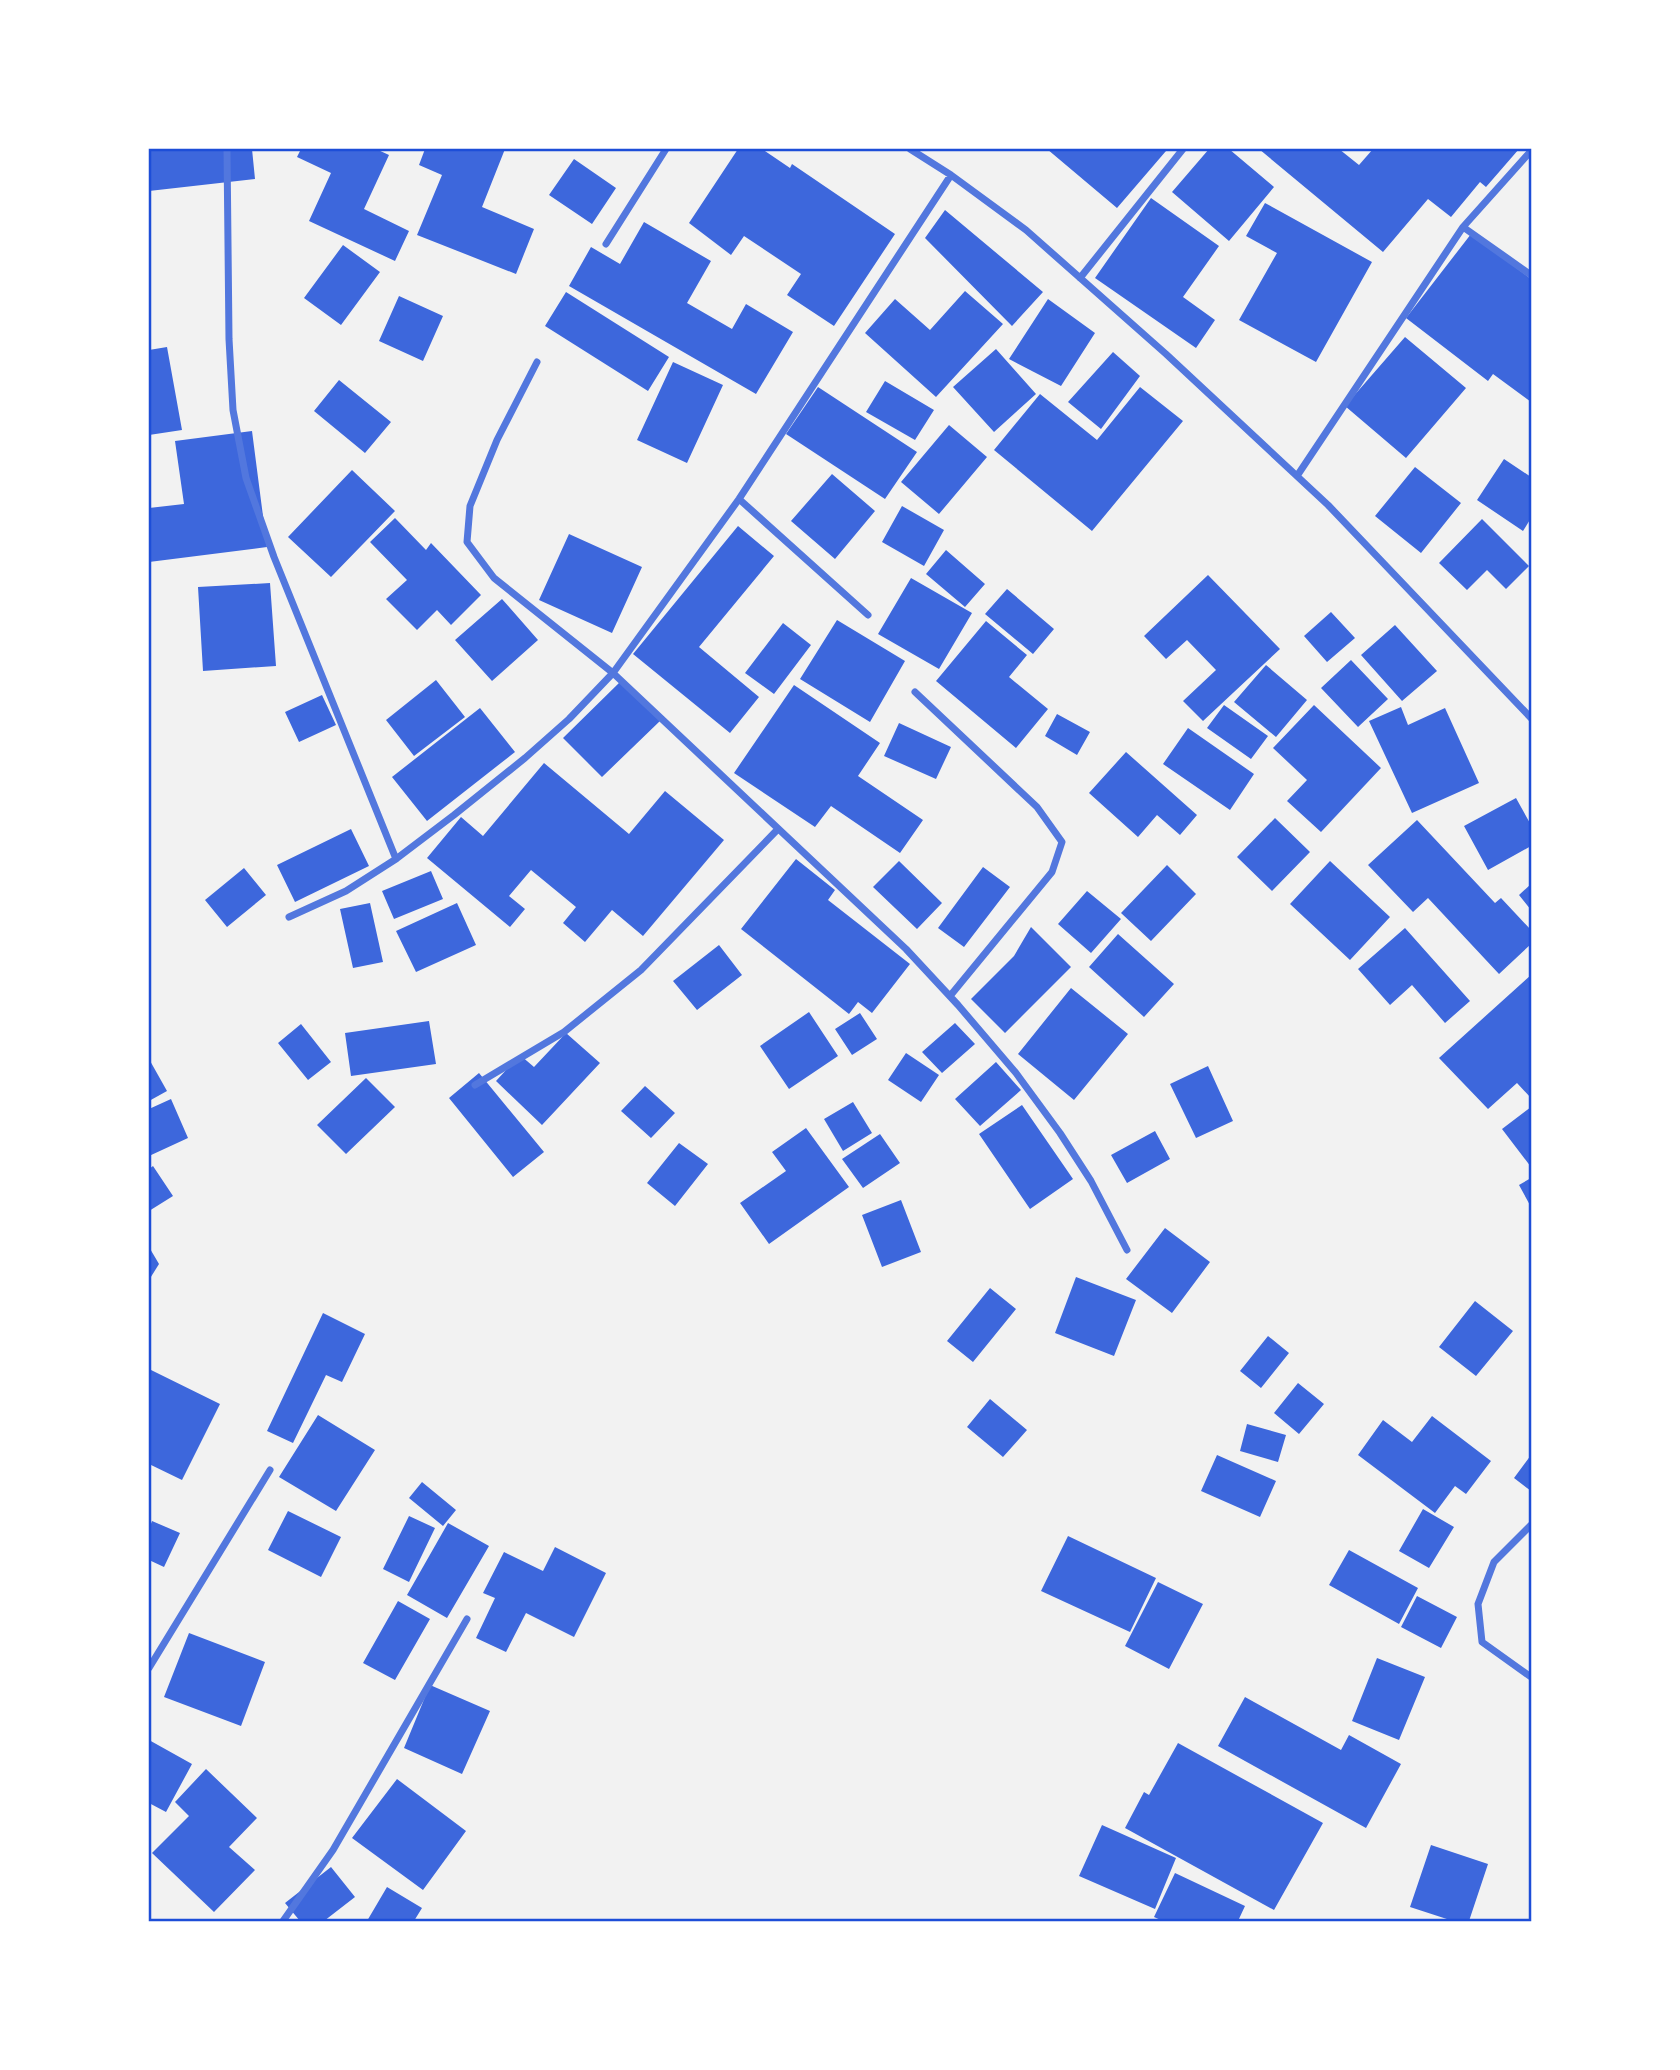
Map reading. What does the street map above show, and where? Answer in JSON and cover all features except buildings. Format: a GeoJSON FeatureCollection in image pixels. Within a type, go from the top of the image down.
{"type":"FeatureCollection","features":[{"type":"Feature","properties":{"kind":"street"},"geometry":{"type":"LineString","coordinates":[[227,149],[229,339],[233,410],[246,478],[274,557],[396,859]]}},
{"type":"Feature","properties":{"kind":"street"},"geometry":{"type":"LineString","coordinates":[[606,244],[666,149]]}},
{"type":"Feature","properties":{"kind":"street"},"geometry":{"type":"LineString","coordinates":[[910,149],[951,175],[1026,230],[1297,476],[1531,718]]}},
{"type":"Feature","properties":{"kind":"street"},"geometry":{"type":"LineString","coordinates":[[1080,278],[1184,149]]}},
{"type":"Feature","properties":{"kind":"street"},"geometry":{"type":"LineString","coordinates":[[1297,476],[1463,227],[1531,151]]}},
{"type":"Feature","properties":{"kind":"street"},"geometry":{"type":"LineString","coordinates":[[289,917],[346,891],[396,859],[525,758],[569,719],[613,673],[739,499],[951,175]]}},
{"type":"Feature","properties":{"kind":"street"},"geometry":{"type":"LineString","coordinates":[[1463,227],[1531,275]]}},
{"type":"Feature","properties":{"kind":"street"},"geometry":{"type":"LineString","coordinates":[[537,362],[497,440],[470,506],[467,542],[494,578],[613,673],[906,949],[950,996],[1016,1073],[1060,1133],[1091,1181],[1127,1250]]}},
{"type":"Feature","properties":{"kind":"street"},"geometry":{"type":"LineString","coordinates":[[739,499],[868,615]]}},
{"type":"Feature","properties":{"kind":"street"},"geometry":{"type":"LineString","coordinates":[[915,692],[1037,807],[1062,842],[1052,872],[950,996]]}},
{"type":"Feature","properties":{"kind":"street"},"geometry":{"type":"LineString","coordinates":[[475,1085],[564,1032],[641,970],[778,829]]}},
{"type":"Feature","properties":{"kind":"street"},"geometry":{"type":"LineString","coordinates":[[149,1668],[270,1470]]}},
{"type":"Feature","properties":{"kind":"street"},"geometry":{"type":"LineString","coordinates":[[1531,1525],[1494,1562],[1478,1604],[1482,1642],[1531,1676]]}},
{"type":"Feature","properties":{"kind":"street"},"geometry":{"type":"LineString","coordinates":[[283,1921],[333,1850],[467,1619]]}}]}
